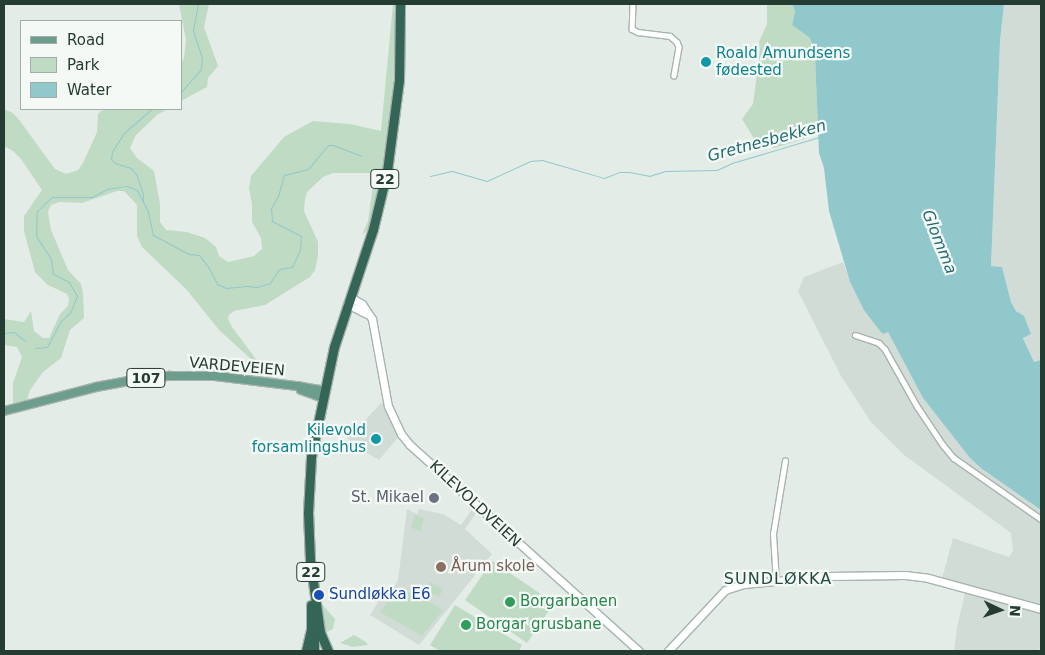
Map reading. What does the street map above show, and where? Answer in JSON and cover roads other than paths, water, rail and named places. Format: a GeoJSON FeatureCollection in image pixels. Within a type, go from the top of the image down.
{"type":"FeatureCollection","features":[{"type":"Feature","properties":{"kind":"highway","name":"22"},"geometry":{"type":"LineString","coordinates":[[314,651],[315,639],[305,539],[304,494],[308,446],[320,394],[375,221],[392,142],[400,72],[400,4]]}},
{"type":"Feature","properties":{"kind":"highway","name":"22"},"geometry":{"type":"LineString","coordinates":[[320,394],[311,457],[308,528],[314,602],[320,632],[328,651]]}},
{"type":"Feature","properties":{"kind":"highway","name":"22"},"geometry":{"type":"LineString","coordinates":[[306,651],[311,629],[311,605]]}},
{"type":"Feature","properties":{"kind":"main road","name":"VARDEVEIEN"},"geometry":{"type":"LineString","coordinates":[[4,411],[96,387],[154,377],[207,376],[292,386],[320,394]]}},
{"type":"Feature","properties":{"kind":"street"},"geometry":{"type":"LineString","coordinates":[[633,4],[632,29],[638,32],[670,36],[677,42],[679,47],[674,76]]}},
{"type":"Feature","properties":{"kind":"street","name":"KILEVOLDVEIEN"},"geometry":{"type":"LineString","coordinates":[[348,301],[372,319],[386,398],[401,434],[485,514],[639,651]]}},
{"type":"Feature","properties":{"kind":"street"},"geometry":{"type":"LineString","coordinates":[[854,335],[879,343],[885,349],[917,406],[954,458],[1041,519]]}},
{"type":"Feature","properties":{"kind":"street"},"geometry":{"type":"LineString","coordinates":[[776,582],[773,534],[784,461]]}},
{"type":"Feature","properties":{"kind":"street"},"geometry":{"type":"LineString","coordinates":[[668,651],[726,590],[744,584],[836,575],[905,574],[928,578],[1041,608]]}},
{"type":"Feature","properties":{"kind":"water","name":"Glomma"},"geometry":{"type":"Polygon","coordinates":[[[792,4],[1004,4],[1000,41],[991,266],[1002,267],[1011,302],[1016,311],[1024,316],[1031,334],[1023,338],[1034,362],[1041,360],[1041,510],[982,469],[970,458],[923,398],[888,332],[883,334],[864,310],[850,282],[829,211],[824,168],[819,153],[815,56],[810,38],[792,25],[795,11],[792,4]]]}},
{"type":"Feature","properties":{"kind":"waterway"},"geometry":{"type":"LineString","coordinates":[[182,91],[201,69],[202,58],[193,30],[198,4]]}},
{"type":"Feature","properties":{"kind":"waterway"},"geometry":{"type":"LineString","coordinates":[[143,200],[143,194],[136,174],[131,168],[115,163],[111,159],[112,152],[124,133],[151,110]]}},
{"type":"Feature","properties":{"kind":"waterway","name":"Gretnesbekken"},"geometry":{"type":"LineString","coordinates":[[430,176],[452,171],[487,181],[530,161],[542,160],[604,178],[620,172],[649,176],[665,171],[717,170],[732,163],[819,137]]}},
{"type":"Feature","properties":{"kind":"waterway","name":"Gretnesbekken"},"geometry":{"type":"LineString","coordinates":[[35,348],[47,347],[61,321],[70,313],[77,296],[69,282],[53,274],[51,259],[36,236],[37,211],[52,197],[92,197],[107,189],[127,186],[137,190],[148,212],[153,235],[188,254],[199,255],[209,268],[217,284],[226,288],[257,287],[270,283],[279,269],[292,267],[300,250],[301,236],[272,221],[271,208],[278,196],[284,175],[308,169],[328,145],[333,145],[361,156]]}},
{"type":"Feature","properties":{"kind":"waterway","name":"Gretnesbekken"},"geometry":{"type":"LineString","coordinates":[[4,333],[14,332],[25,341]]}},
{"type":"Feature","properties":{"kind":"place","name":"Roald Amundsens fødested"},"geometry":{"type":"Point","coordinates":[706,62]}},
{"type":"Feature","properties":{"kind":"place","name":"Kilevold forsamlingshus"},"geometry":{"type":"Point","coordinates":[376,439]}},
{"type":"Feature","properties":{"kind":"place","name":"St. Mikael"},"geometry":{"type":"Point","coordinates":[434,498]}},
{"type":"Feature","properties":{"kind":"place","name":"Årum skole"},"geometry":{"type":"Point","coordinates":[441,567]}},
{"type":"Feature","properties":{"kind":"place","name":"Sundløkka E6"},"geometry":{"type":"Point","coordinates":[319,595]}},
{"type":"Feature","properties":{"kind":"place","name":"Borgarbanen"},"geometry":{"type":"Point","coordinates":[510,602]}},
{"type":"Feature","properties":{"kind":"place","name":"Borgar grusbane"},"geometry":{"type":"Point","coordinates":[466,625]}},
{"type":"Feature","properties":{"kind":"district","name":"SUNDLØKKA"},"geometry":{"type":"Point","coordinates":[778,579]}}]}
